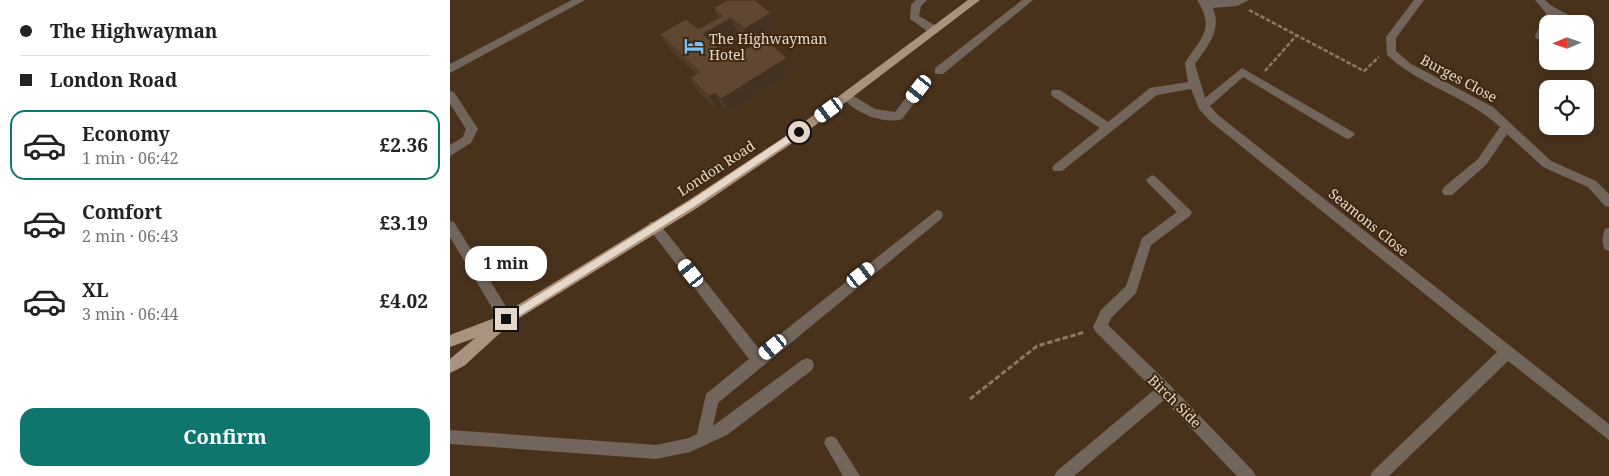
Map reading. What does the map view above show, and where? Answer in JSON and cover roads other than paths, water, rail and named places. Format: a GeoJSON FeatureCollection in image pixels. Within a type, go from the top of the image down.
{"type":"FeatureCollection","features":[{"type":"Feature","properties":{"kind":"main road","name":"London Road"},"geometry":{"type":"LineString","coordinates":[[450,366],[459,361],[506,319],[776,148],[975,0]]}},
{"type":"Feature","properties":{"kind":"main road","name":"London Road"},"geometry":{"type":"LineString","coordinates":[[450,341],[506,319]]}},
{"type":"Feature","properties":{"kind":"street"},"geometry":{"type":"LineString","coordinates":[[450,69],[580,0]]}},
{"type":"Feature","properties":{"kind":"street"},"geometry":{"type":"LineString","coordinates":[[922,0],[916,5],[914,17],[934,30]]}},
{"type":"Feature","properties":{"kind":"street"},"geometry":{"type":"LineString","coordinates":[[940,71],[1028,0]]}},
{"type":"Feature","properties":{"kind":"street","name":"Burges Close"},"geometry":{"type":"LineString","coordinates":[[1419,0],[1391,37],[1391,52],[1407,67],[1489,110],[1547,164],[1592,184],[1609,202]]}},
{"type":"Feature","properties":{"kind":"street"},"geometry":{"type":"LineString","coordinates":[[1204,3],[1240,2]]}},
{"type":"Feature","properties":{"kind":"street","name":"Seamons Close"},"geometry":{"type":"LineString","coordinates":[[1204,3],[1212,18],[1210,36],[1190,63],[1193,85],[1203,106],[1214,118],[1609,432]]}},
{"type":"Feature","properties":{"kind":"street"},"geometry":{"type":"LineString","coordinates":[[1543,4],[1562,15]]}},
{"type":"Feature","properties":{"kind":"street"},"geometry":{"type":"LineString","coordinates":[[1543,4],[1551,13],[1550,15]]}},
{"type":"Feature","properties":{"kind":"street"},"geometry":{"type":"LineString","coordinates":[[1203,106],[1242,72],[1349,134]]}},
{"type":"Feature","properties":{"kind":"street"},"geometry":{"type":"LineString","coordinates":[[1058,168],[1154,91],[1193,85]]}},
{"type":"Feature","properties":{"kind":"street"},"geometry":{"type":"LineString","coordinates":[[847,96],[870,112],[883,117],[890,117],[898,116],[919,89]]}},
{"type":"Feature","properties":{"kind":"street"},"geometry":{"type":"LineString","coordinates":[[1056,93],[1108,128]]}},
{"type":"Feature","properties":{"kind":"street"},"geometry":{"type":"LineString","coordinates":[[450,95],[472,129],[467,140],[450,151]]}},
{"type":"Feature","properties":{"kind":"street"},"geometry":{"type":"LineString","coordinates":[[1448,191],[1482,162],[1506,126]]}},
{"type":"Feature","properties":{"kind":"street","name":"Birch Side"},"geometry":{"type":"LineString","coordinates":[[1152,180],[1186,212],[1146,242],[1131,289],[1106,314],[1100,327],[1165,390],[1248,476]]}},
{"type":"Feature","properties":{"kind":"street"},"geometry":{"type":"LineString","coordinates":[[704,438],[711,399],[937,214]]}},
{"type":"Feature","properties":{"kind":"street"},"geometry":{"type":"LineString","coordinates":[[450,226],[506,319]]}},
{"type":"Feature","properties":{"kind":"street"},"geometry":{"type":"LineString","coordinates":[[654,226],[758,359]]}},
{"type":"Feature","properties":{"kind":"street"},"geometry":{"type":"LineString","coordinates":[[1378,476],[1507,352]]}},
{"type":"Feature","properties":{"kind":"street"},"geometry":{"type":"LineString","coordinates":[[450,437],[656,452],[690,445],[722,430],[806,365]]}},
{"type":"Feature","properties":{"kind":"street"},"geometry":{"type":"LineString","coordinates":[[1062,476],[1165,390]]}},
{"type":"Feature","properties":{"kind":"street"},"geometry":{"type":"LineString","coordinates":[[831,443],[852,476]]}},
{"type":"Feature","properties":{"kind":"place","name":"The Highwayman Hotel"},"geometry":{"type":"Point","coordinates":[694,46]}}]}
